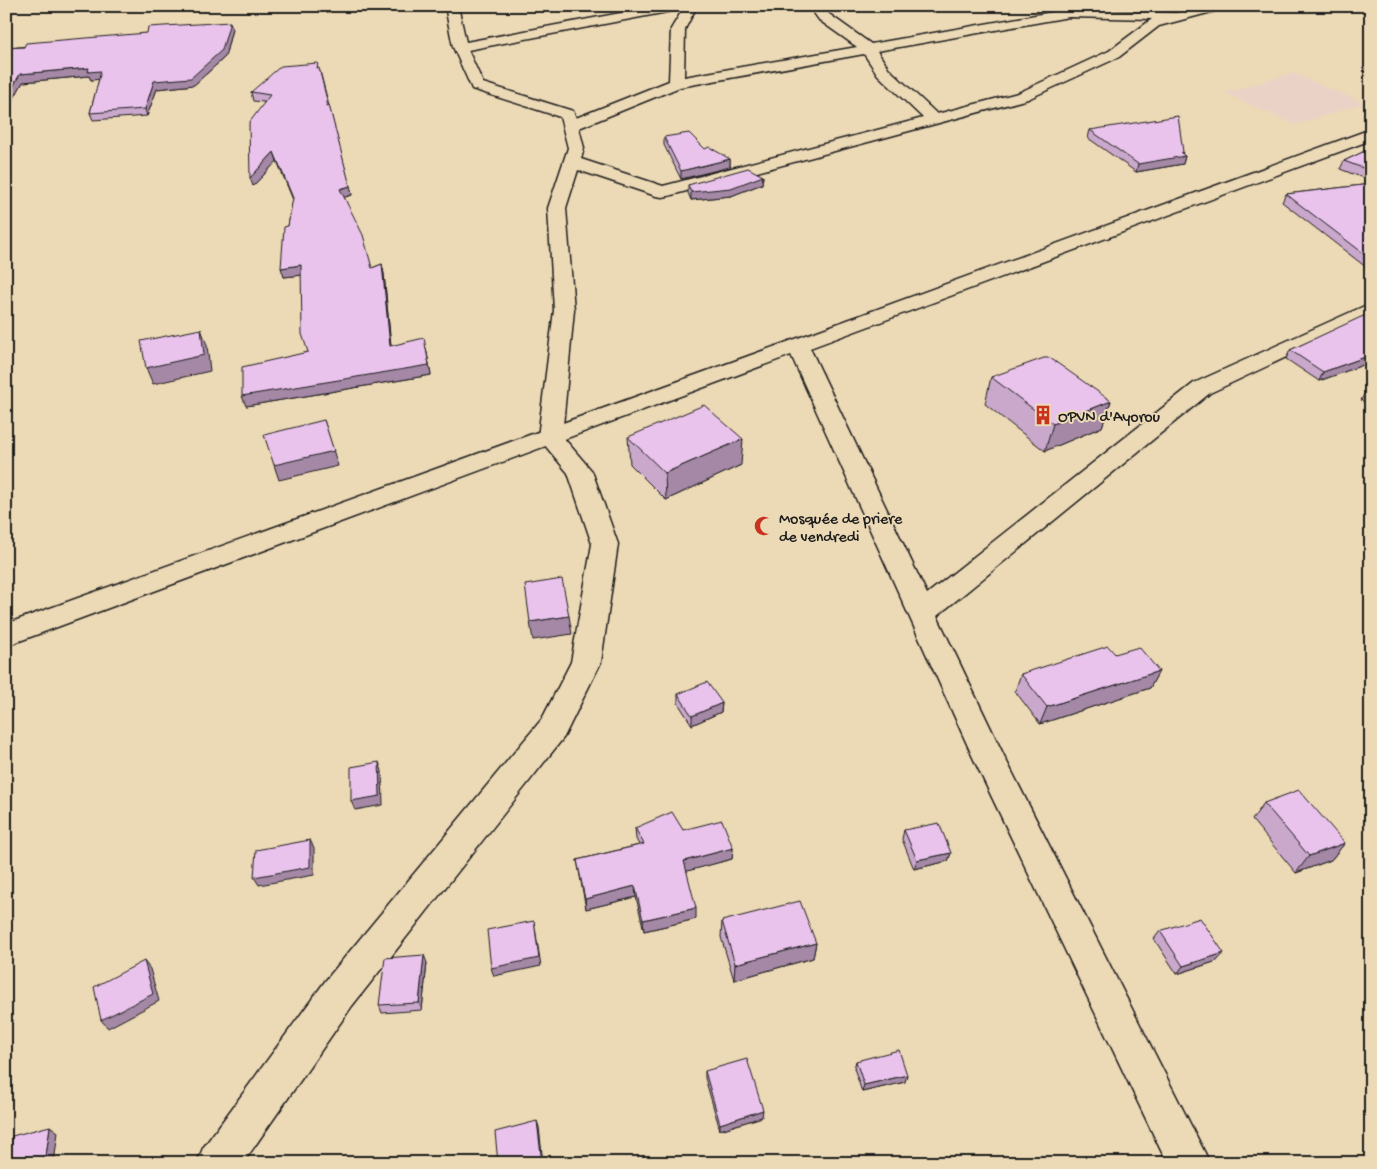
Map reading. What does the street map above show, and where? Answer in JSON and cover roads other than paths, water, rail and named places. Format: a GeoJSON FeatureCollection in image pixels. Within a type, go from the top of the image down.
{"type":"FeatureCollection","features":[{"type":"Feature","properties":{"kind":"street"},"geometry":{"type":"LineString","coordinates":[[218,1163],[338,993],[553,728],[586,662],[605,544],[580,471],[550,437],[564,310],[557,208],[576,148],[567,114],[477,86],[460,47],[451,6]]}},
{"type":"Feature","properties":{"kind":"street"},"geometry":{"type":"LineString","coordinates":[[460,47],[680,6]]}},
{"type":"Feature","properties":{"kind":"street"},"geometry":{"type":"LineString","coordinates":[[676,83],[678,29],[691,6]]}},
{"type":"Feature","properties":{"kind":"street"},"geometry":{"type":"LineString","coordinates":[[814,6],[824,17],[868,48],[883,72],[934,120]]}},
{"type":"Feature","properties":{"kind":"street"},"geometry":{"type":"LineString","coordinates":[[572,162],[662,192],[1024,96],[1114,54],[1154,23],[1218,6]]}},
{"type":"Feature","properties":{"kind":"street"},"geometry":{"type":"LineString","coordinates":[[570,126],[676,83],[868,48],[1069,13],[1181,16]]}},
{"type":"Feature","properties":{"kind":"street"},"geometry":{"type":"LineString","coordinates":[[6,635],[798,346],[1371,134]]}},
{"type":"Feature","properties":{"kind":"street"},"geometry":{"type":"LineString","coordinates":[[922,613],[1202,388],[1371,309]]}},
{"type":"Feature","properties":{"kind":"street"},"geometry":{"type":"LineString","coordinates":[[798,346],[992,764],[1190,1163]]}},
{"type":"Feature","properties":{"kind":"place","name":"OPVN d'Ayorou"},"geometry":{"type":"Point","coordinates":[1043,415]}},
{"type":"Feature","properties":{"kind":"place","name":"Mosquée de priere de vendredi"},"geometry":{"type":"Point","coordinates":[764,526]}}]}
